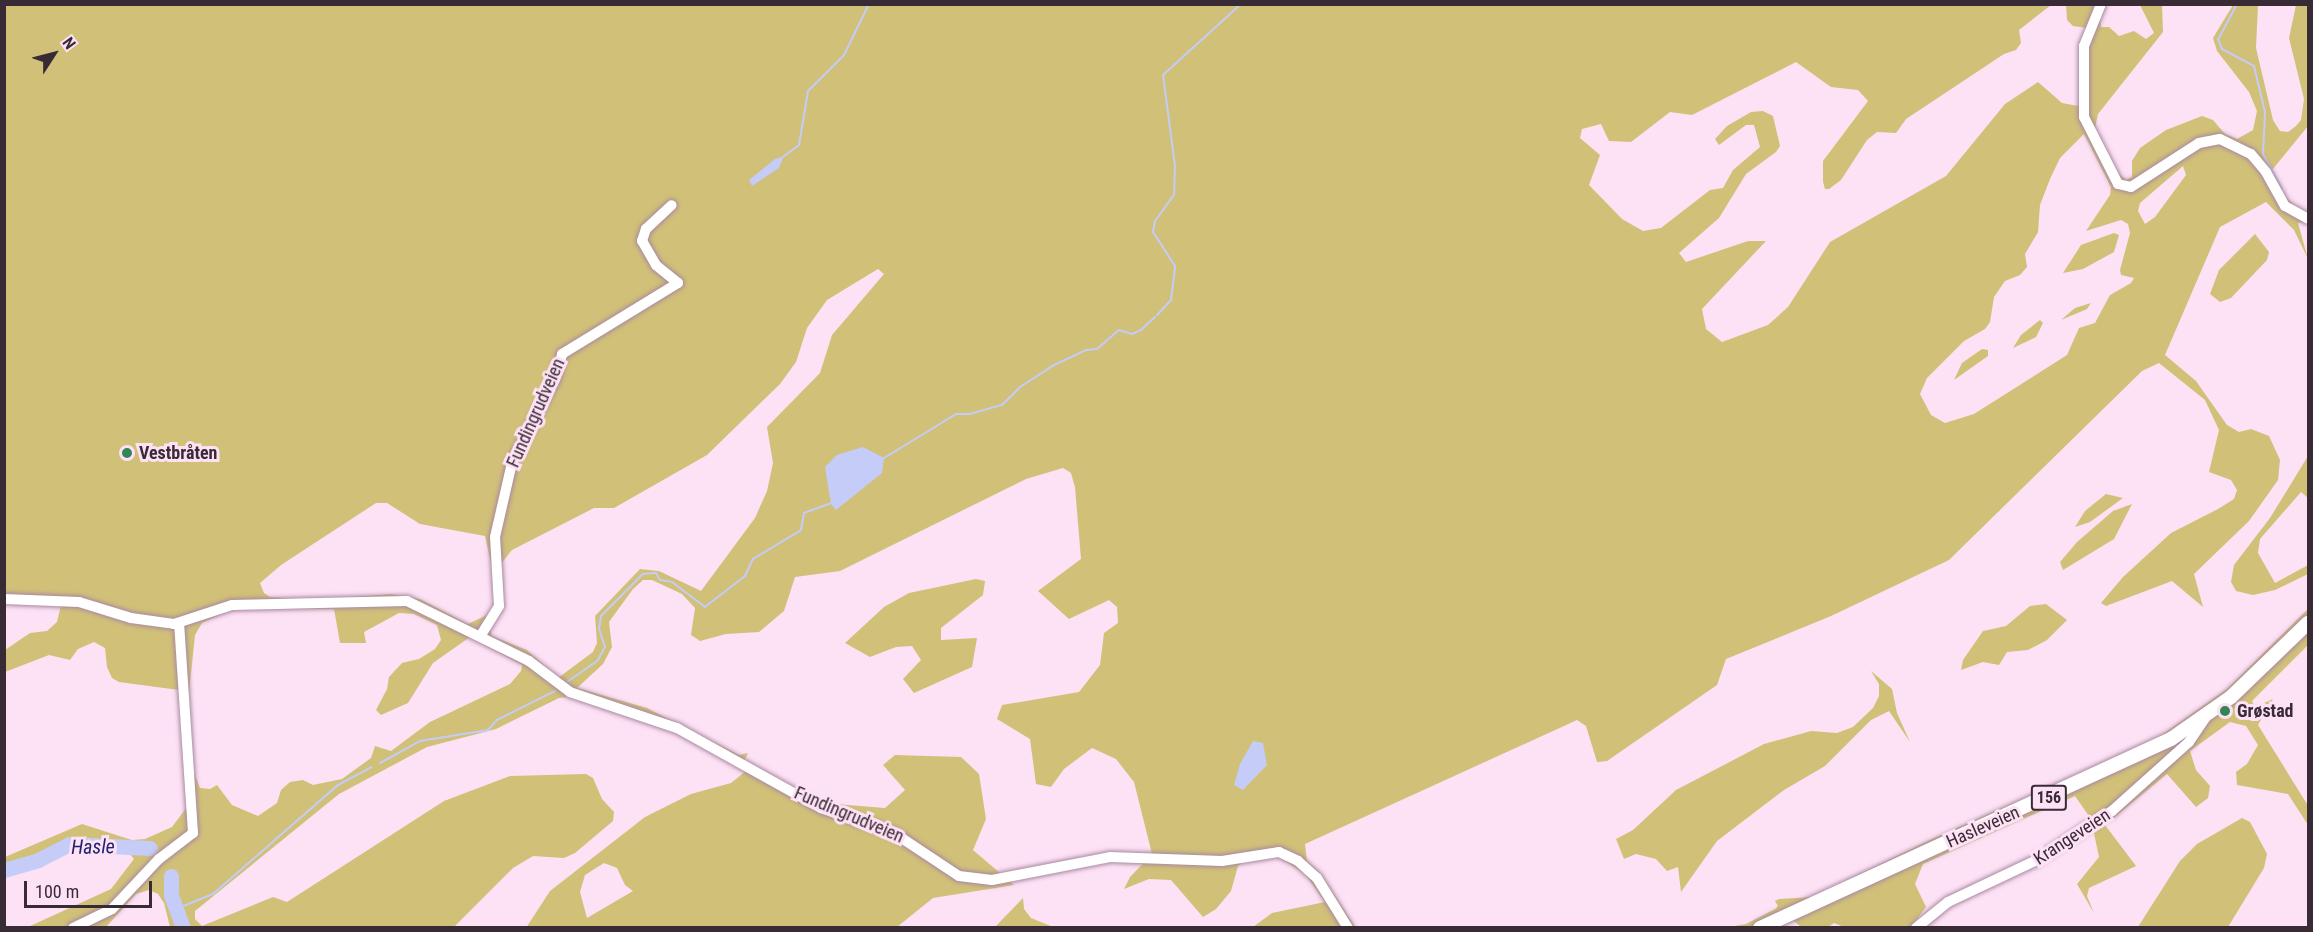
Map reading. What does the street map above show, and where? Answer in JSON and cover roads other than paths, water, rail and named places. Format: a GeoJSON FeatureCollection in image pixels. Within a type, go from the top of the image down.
{"type":"FeatureCollection","features":[{"type":"Feature","properties":{"kind":"main road","name":"Hasleveien"},"geometry":{"type":"LineString","coordinates":[[1760,927],[2134,759],[2206,717],[2247,683],[2308,623]]}},
{"type":"Feature","properties":{"kind":"street"},"geometry":{"type":"LineString","coordinates":[[2101,4],[2084,46],[2084,117],[2118,184],[2131,187],[2199,143],[2220,140],[2251,154],[2285,206],[2308,219]]}},
{"type":"Feature","properties":{"kind":"street","name":"Fundingrudveien"},"geometry":{"type":"LineString","coordinates":[[481,635],[499,606],[495,537],[512,463],[555,379],[562,354],[678,283],[656,265],[642,241],[646,229],[672,205]]}},
{"type":"Feature","properties":{"kind":"street","name":"Fundingrudveien"},"geometry":{"type":"LineString","coordinates":[[4,598],[79,602],[131,618],[179,623],[232,605],[330,605],[394,599],[415,604],[529,661],[570,692],[677,728],[821,808],[894,833],[958,876],[992,880],[1110,857],[1222,861],[1279,852],[1298,861],[1317,878],[1348,927]]}},
{"type":"Feature","properties":{"kind":"street"},"geometry":{"type":"LineString","coordinates":[[73,927],[112,909],[160,858],[187,841],[194,829],[179,623]]}},
{"type":"Feature","properties":{"kind":"street","name":"Krangeveien"},"geometry":{"type":"LineString","coordinates":[[1916,927],[1948,902],[2037,861],[2112,810],[2189,742],[2206,717]]}},
{"type":"Feature","properties":{"kind":"water"},"geometry":{"type":"Polygon","coordinates":[[[784,156],[779,168],[752,186],[749,180],[775,159],[784,156]]]}},
{"type":"Feature","properties":{"kind":"water"},"geometry":{"type":"Polygon","coordinates":[[[863,447],[884,458],[882,473],[836,510],[831,504],[825,467],[837,455],[863,447]]]}},
{"type":"Feature","properties":{"kind":"water"},"geometry":{"type":"Polygon","coordinates":[[[1253,741],[1263,743],[1267,765],[1243,790],[1234,785],[1240,764],[1253,741]]]}},
{"type":"Feature","properties":{"kind":"waterway"},"geometry":{"type":"LineString","coordinates":[[784,156],[799,145],[808,91],[844,55],[869,4]]}},
{"type":"Feature","properties":{"kind":"waterway"},"geometry":{"type":"LineString","coordinates":[[1157,315],[1171,300],[1175,266],[1153,232],[1155,221],[1174,195],[1175,166],[1163,75],[1241,4]]}},
{"type":"Feature","properties":{"kind":"waterway"},"geometry":{"type":"LineString","coordinates":[[2237,4],[2218,39],[2222,49],[2254,66],[2265,112],[2263,154],[2282,188]]}},
{"type":"Feature","properties":{"kind":"waterway"},"geometry":{"type":"LineString","coordinates":[[884,458],[956,414],[970,414],[1002,405],[1020,387],[1052,366],[1086,350],[1097,349],[1119,330],[1132,334],[1141,330],[1155,317]]}},
{"type":"Feature","properties":{"kind":"waterway"},"geometry":{"type":"LineString","coordinates":[[567,682],[598,660],[605,647],[599,629],[601,616],[643,574],[656,573],[660,580],[672,582],[705,607],[745,576],[753,559],[801,530],[804,513],[832,503]]}},
{"type":"Feature","properties":{"kind":"waterway"},"geometry":{"type":"LineString","coordinates":[[380,763],[420,741],[488,730],[497,720],[555,691]]}},
{"type":"Feature","properties":{"kind":"waterway"},"geometry":{"type":"LineString","coordinates":[[176,909],[213,894],[338,785],[372,767]]}},
{"type":"Feature","properties":{"kind":"waterway","name":"Hasle"},"geometry":{"type":"LineString","coordinates":[[4,870],[38,860],[69,844],[150,848]]}},
{"type":"Feature","properties":{"kind":"waterway","name":"Hasle"},"geometry":{"type":"LineString","coordinates":[[171,876],[171,895],[183,928]]}},
{"type":"Feature","properties":{"kind":"place","name":"Vestbråten"},"geometry":{"type":"Point","coordinates":[127,453]}},
{"type":"Feature","properties":{"kind":"place","name":"Grøstad"},"geometry":{"type":"Point","coordinates":[2225,711]}}]}
